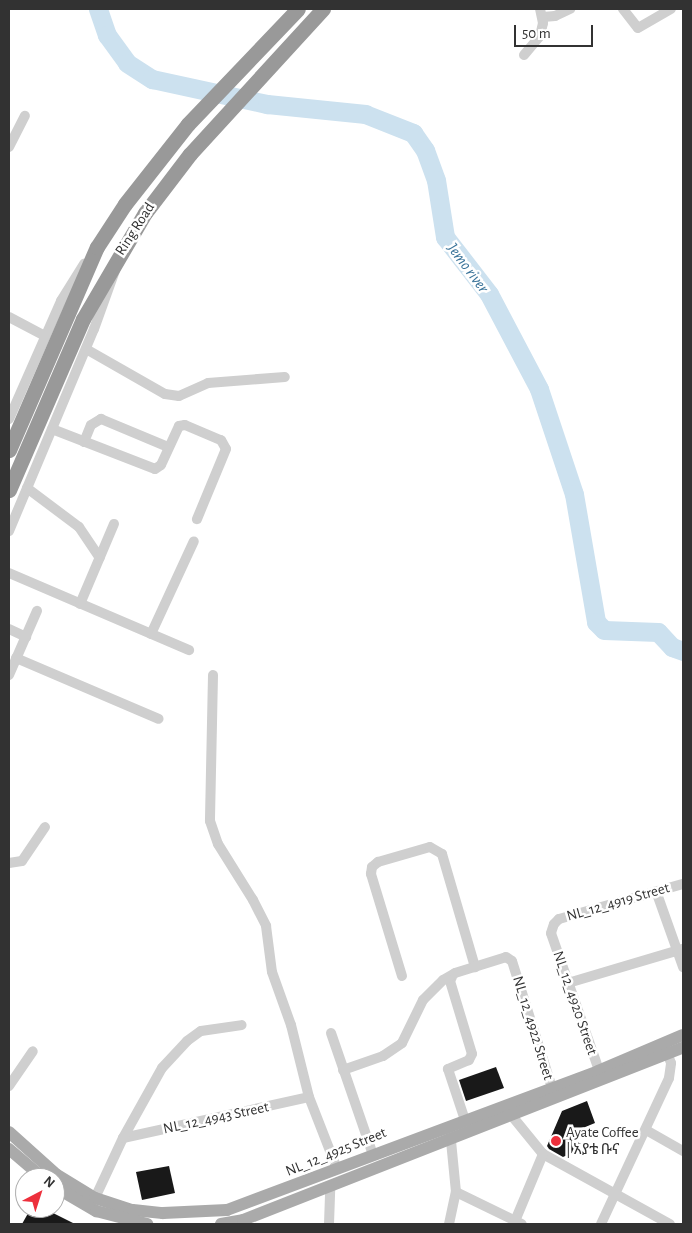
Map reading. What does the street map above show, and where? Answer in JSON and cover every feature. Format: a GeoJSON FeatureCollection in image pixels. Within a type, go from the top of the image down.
{"type":"FeatureCollection","features":[{"type":"Feature","properties":{"kind":"highway","name":"Ring Road"},"geometry":{"type":"LineString","coordinates":[[9,450],[97,247],[145,176],[188,124],[298,9]]}},
{"type":"Feature","properties":{"kind":"highway","name":"Ring Road"},"geometry":{"type":"LineString","coordinates":[[9,490],[83,319],[120,253],[167,182],[323,9]]}},
{"type":"Feature","properties":{"kind":"main road","name":"NL_12_4925 Street"},"geometry":{"type":"LineString","coordinates":[[221,1224],[330,1186],[450,1132],[465,1120],[554,1094],[601,1076],[666,1049],[683,1035]]}},
{"type":"Feature","properties":{"kind":"main road","name":"NL_12_4925 Street"},"geometry":{"type":"LineString","coordinates":[[666,1049],[683,1048]]}},
{"type":"Feature","properties":{"kind":"main road","name":"NL_12_4925 Street"},"geometry":{"type":"LineString","coordinates":[[9,1132],[57,1176],[95,1198],[133,1210],[163,1213],[204,1213],[242,1217],[337,1169],[373,1155],[512,1116],[554,1094]]}},
{"type":"Feature","properties":{"kind":"main road"},"geometry":{"type":"LineString","coordinates":[[9,1149],[31,1168]]}},
{"type":"Feature","properties":{"kind":"main road"},"geometry":{"type":"LineString","coordinates":[[65,1193],[114,1221],[147,1224]]}},
{"type":"Feature","properties":{"kind":"street"},"geometry":{"type":"LineString","coordinates":[[524,56],[540,36],[541,13],[555,16],[570,9]]}},
{"type":"Feature","properties":{"kind":"street"},"geometry":{"type":"LineString","coordinates":[[623,9],[638,28],[671,9]]}},
{"type":"Feature","properties":{"kind":"street"},"geometry":{"type":"LineString","coordinates":[[9,147],[25,116]]}},
{"type":"Feature","properties":{"kind":"street"},"geometry":{"type":"LineString","coordinates":[[9,419],[60,301],[97,247]]}},
{"type":"Feature","properties":{"kind":"street"},"geometry":{"type":"LineString","coordinates":[[9,531],[113,282],[120,253]]}},
{"type":"Feature","properties":{"kind":"street"},"geometry":{"type":"LineString","coordinates":[[9,317],[45,336]]}},
{"type":"Feature","properties":{"kind":"street"},"geometry":{"type":"LineString","coordinates":[[86,349],[165,394],[179,396],[208,383],[286,377]]}},
{"type":"Feature","properties":{"kind":"street"},"geometry":{"type":"LineString","coordinates":[[84,442],[91,425],[101,419],[168,447]]}},
{"type":"Feature","properties":{"kind":"street"},"geometry":{"type":"LineString","coordinates":[[52,429],[155,469],[161,464],[175,431],[185,425],[225,443],[226,449],[197,519]]}},
{"type":"Feature","properties":{"kind":"street"},"geometry":{"type":"LineString","coordinates":[[27,488],[79,526],[100,558]]}},
{"type":"Feature","properties":{"kind":"street"},"geometry":{"type":"LineString","coordinates":[[80,604],[114,524]]}},
{"type":"Feature","properties":{"kind":"street"},"geometry":{"type":"LineString","coordinates":[[151,634],[194,541]]}},
{"type":"Feature","properties":{"kind":"street"},"geometry":{"type":"LineString","coordinates":[[9,573],[189,650]]}},
{"type":"Feature","properties":{"kind":"street"},"geometry":{"type":"LineString","coordinates":[[9,675],[37,610]]}},
{"type":"Feature","properties":{"kind":"street"},"geometry":{"type":"LineString","coordinates":[[9,629],[26,637]]}},
{"type":"Feature","properties":{"kind":"street"},"geometry":{"type":"LineString","coordinates":[[16,658],[159,719]]}},
{"type":"Feature","properties":{"kind":"street"},"geometry":{"type":"LineString","coordinates":[[213,675],[210,821],[218,844],[254,900],[266,926],[272,972],[291,1025],[309,1097],[337,1169]]}},
{"type":"Feature","properties":{"kind":"street"},"geometry":{"type":"LineString","coordinates":[[9,863],[22,861],[45,827]]}},
{"type":"Feature","properties":{"kind":"street"},"geometry":{"type":"LineString","coordinates":[[343,1070],[383,1056],[402,1043],[423,1000],[432,989],[452,977],[475,967],[442,854],[430,847],[378,862],[372,867],[371,874],[402,976]]}},
{"type":"Feature","properties":{"kind":"street","name":"NL_12_4919 Street"},"geometry":{"type":"LineString","coordinates":[[554,924],[560,919],[683,884]]}},
{"type":"Feature","properties":{"kind":"street"},"geometry":{"type":"LineString","coordinates":[[656,891],[680,950],[683,967]]}},
{"type":"Feature","properties":{"kind":"street","name":"NL_12_4920 Street"},"geometry":{"type":"LineString","coordinates":[[554,924],[551,933],[601,1076]]}},
{"type":"Feature","properties":{"kind":"street"},"geometry":{"type":"LineString","coordinates":[[568,983],[680,950]]}},
{"type":"Feature","properties":{"kind":"street","name":"NL_12_4922 Street"},"geometry":{"type":"LineString","coordinates":[[475,967],[508,958],[554,1094]]}},
{"type":"Feature","properties":{"kind":"street"},"geometry":{"type":"LineString","coordinates":[[452,977],[450,981],[472,1057],[448,1070],[465,1120]]}},
{"type":"Feature","properties":{"kind":"street"},"geometry":{"type":"LineString","coordinates":[[95,1198],[123,1138],[162,1068],[187,1041],[201,1031],[242,1025]]}},
{"type":"Feature","properties":{"kind":"street"},"geometry":{"type":"LineString","coordinates":[[331,1033],[373,1155]]}},
{"type":"Feature","properties":{"kind":"street"},"geometry":{"type":"LineString","coordinates":[[601,1224],[646,1130],[672,1070],[666,1049]]}},
{"type":"Feature","properties":{"kind":"street"},"geometry":{"type":"LineString","coordinates":[[9,1086],[33,1051]]}},
{"type":"Feature","properties":{"kind":"street","name":"NL_12_4943 Street"},"geometry":{"type":"LineString","coordinates":[[123,1138],[309,1097]]}},
{"type":"Feature","properties":{"kind":"street"},"geometry":{"type":"LineString","coordinates":[[512,1116],[543,1154],[670,1224]]}},
{"type":"Feature","properties":{"kind":"street"},"geometry":{"type":"LineString","coordinates":[[646,1130],[683,1151]]}},
{"type":"Feature","properties":{"kind":"street"},"geometry":{"type":"LineString","coordinates":[[449,1224],[456,1192],[450,1132]]}},
{"type":"Feature","properties":{"kind":"street"},"geometry":{"type":"LineString","coordinates":[[456,1192],[519,1222],[543,1154]]}},
{"type":"Feature","properties":{"kind":"street"},"geometry":{"type":"LineString","coordinates":[[329,1224],[330,1186]]}},
{"type":"Feature","properties":{"kind":"building"},"geometry":{"type":"Polygon","coordinates":[[[496,1067],[504,1088],[466,1101],[459,1080],[496,1067]]]}},
{"type":"Feature","properties":{"kind":"building"},"geometry":{"type":"Polygon","coordinates":[[[587,1101],[595,1123],[578,1130],[574,1141],[587,1146],[563,1157],[549,1149],[547,1146],[562,1111],[587,1101]]]}},
{"type":"Feature","properties":{"kind":"building"},"geometry":{"type":"Polygon","coordinates":[[[169,1166],[175,1193],[142,1200],[136,1172],[169,1166]]]}},
{"type":"Feature","properties":{"kind":"building"},"geometry":{"type":"Polygon","coordinates":[[[25,1218],[63,1218],[75,1224],[22,1224],[25,1218]]]}},
{"type":"Feature","properties":{"kind":"waterway","name":"Jemo river"},"geometry":{"type":"LineString","coordinates":[[98,9],[107,35],[127,63],[152,79],[267,104],[365,114],[413,133],[425,150],[436,180],[445,237],[489,294],[539,389],[574,494],[596,622],[604,630],[658,632],[672,647],[683,651]]}},
{"type":"Feature","properties":{"kind":"place","name":"Ayate Coffee | አያቴ ቡና"},"geometry":{"type":"Point","coordinates":[556,1141]}}]}
